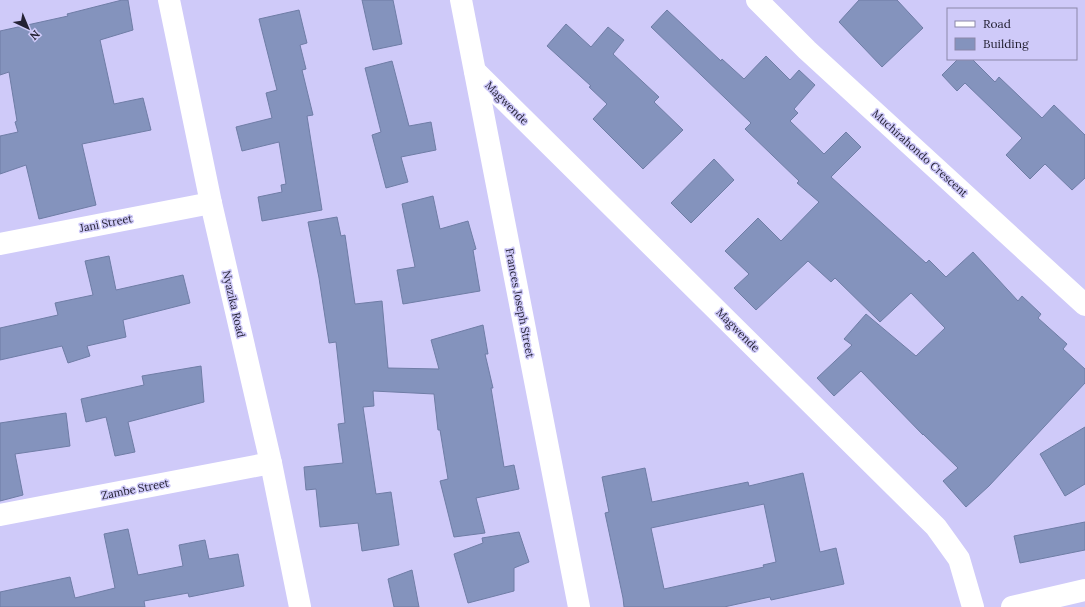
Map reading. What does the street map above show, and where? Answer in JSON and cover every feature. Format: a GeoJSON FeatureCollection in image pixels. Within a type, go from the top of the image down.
{"type":"FeatureCollection","features":[{"type":"Feature","properties":{"kind":"street","name":"Nyazika Road"},"geometry":{"type":"LineString","coordinates":[[169,0],[211,203],[271,463],[300,607]]}},
{"type":"Feature","properties":{"kind":"street","name":"Frances Joseph Street"},"geometry":{"type":"LineString","coordinates":[[460,0],[579,607]]}},
{"type":"Feature","properties":{"kind":"street","name":"Muchirahondo Crescent"},"geometry":{"type":"LineString","coordinates":[[757,0],[807,50],[1085,305]]}},
{"type":"Feature","properties":{"kind":"street","name":"Magwende"},"geometry":{"type":"LineString","coordinates":[[475,71],[936,527],[959,559],[974,607]]}},
{"type":"Feature","properties":{"kind":"street","name":"Jani Street"},"geometry":{"type":"LineString","coordinates":[[0,244],[211,203]]}},
{"type":"Feature","properties":{"kind":"street","name":"Zambe Street"},"geometry":{"type":"LineString","coordinates":[[0,515],[271,463]]}},
{"type":"Feature","properties":{"kind":"street"},"geometry":{"type":"LineString","coordinates":[[1012,607],[1085,590]]}},
{"type":"Feature","properties":{"kind":"building"},"geometry":{"type":"Polygon","coordinates":[[[122,0],[128,0],[133,30],[100,40],[114,104],[143,98],[151,130],[82,144],[96,205],[39,219],[26,165],[0,174],[0,136],[18,132],[15,122],[17,121],[9,72],[0,75],[0,31],[68,16],[67,14],[122,0]]]}},
{"type":"Feature","properties":{"kind":"building"},"geometry":{"type":"Polygon","coordinates":[[[362,0],[393,0],[402,44],[373,50],[362,0]]]}},
{"type":"Feature","properties":{"kind":"building"},"geometry":{"type":"Polygon","coordinates":[[[859,0],[897,0],[923,28],[882,67],[839,22],[859,0]]]}},
{"type":"Feature","properties":{"kind":"building"},"geometry":{"type":"Polygon","coordinates":[[[299,10],[307,43],[300,45],[306,69],[302,70],[313,115],[307,116],[322,210],[262,221],[258,197],[282,192],[281,185],[286,184],[279,142],[242,151],[236,127],[272,118],[266,93],[277,90],[259,19],[299,10]]]}},
{"type":"Feature","properties":{"kind":"building"},"geometry":{"type":"Polygon","coordinates":[[[667,10],[721,61],[722,59],[744,79],[766,56],[790,80],[799,70],[815,85],[794,109],[798,113],[790,121],[824,154],[846,132],[861,147],[831,177],[926,263],[929,260],[946,277],[973,252],[1018,301],[1022,296],[1041,314],[1038,318],[1067,344],[1063,349],[1085,369],[1085,383],[989,486],[966,507],[943,481],[958,468],[923,435],[861,371],[834,396],[817,378],[852,345],[844,339],[866,314],[916,356],[945,328],[911,293],[880,322],[835,278],[831,282],[808,261],[756,310],[734,288],[749,274],[725,251],[758,218],[781,241],[819,202],[797,183],[799,181],[745,129],[751,123],[651,27],[667,10]]]}},
{"type":"Feature","properties":{"kind":"building"},"geometry":{"type":"Polygon","coordinates":[[[566,24],[591,47],[608,27],[624,40],[613,54],[659,97],[654,102],[683,130],[643,169],[593,119],[607,104],[589,87],[591,86],[547,46],[566,24]]]}},
{"type":"Feature","properties":{"kind":"building"},"geometry":{"type":"Polygon","coordinates":[[[957,60],[973,60],[995,82],[999,77],[1042,118],[1054,105],[1085,135],[1085,178],[1072,190],[1045,164],[1030,179],[1006,155],[1022,138],[965,83],[957,91],[942,75],[957,60]]]}},
{"type":"Feature","properties":{"kind":"building"},"geometry":{"type":"Polygon","coordinates":[[[392,61],[409,126],[431,122],[436,150],[401,157],[408,182],[386,188],[372,135],[381,132],[365,68],[392,61]]]}},
{"type":"Feature","properties":{"kind":"building"},"geometry":{"type":"Polygon","coordinates":[[[714,159],[734,180],[691,223],[671,203],[714,159]]]}},
{"type":"Feature","properties":{"kind":"building"},"geometry":{"type":"Polygon","coordinates":[[[433,196],[440,229],[468,221],[476,249],[473,250],[480,291],[403,304],[397,270],[415,267],[402,204],[433,196]]]}},
{"type":"Feature","properties":{"kind":"building"},"geometry":{"type":"Polygon","coordinates":[[[337,217],[341,236],[345,235],[355,304],[382,301],[388,368],[439,369],[431,340],[483,325],[488,354],[485,354],[493,388],[491,388],[504,467],[514,465],[519,489],[476,498],[485,533],[454,537],[440,481],[448,479],[440,430],[438,430],[434,394],[373,391],[374,406],[363,407],[376,494],[391,492],[399,545],[362,551],[358,523],[320,527],[316,489],[306,490],[304,467],[343,463],[338,424],[345,423],[336,342],[329,343],[319,278],[308,222],[337,217]]]}},
{"type":"Feature","properties":{"kind":"building"},"geometry":{"type":"Polygon","coordinates":[[[109,256],[116,290],[183,275],[190,303],[123,320],[126,337],[87,346],[90,356],[68,363],[62,346],[0,360],[0,328],[58,315],[55,303],[93,295],[85,261],[109,256]]]}},
{"type":"Feature","properties":{"kind":"building"},"geometry":{"type":"Polygon","coordinates":[[[201,366],[204,402],[128,422],[135,452],[115,456],[106,417],[86,422],[81,399],[144,385],[142,376],[201,366]]]}},
{"type":"Feature","properties":{"kind":"building"},"geometry":{"type":"Polygon","coordinates":[[[66,413],[70,446],[15,454],[23,495],[0,501],[0,423],[66,413]]]}},
{"type":"Feature","properties":{"kind":"building"},"geometry":{"type":"Polygon","coordinates":[[[1085,427],[1085,484],[1065,496],[1040,454],[1085,427]]]}},
{"type":"Feature","properties":{"kind":"building"},"geometry":{"type":"Polygon","coordinates":[[[645,468],[652,502],[748,482],[749,486],[803,473],[820,552],[836,548],[844,584],[771,600],[770,597],[724,607],[624,607],[605,513],[609,512],[602,477],[645,468]],[[764,504],[651,528],[664,589],[764,567],[763,565],[776,562],[764,504]]]}},
{"type":"Feature","properties":{"kind":"building"},"geometry":{"type":"Polygon","coordinates":[[[1085,522],[1085,550],[1020,563],[1014,536],[1085,522]]]}},
{"type":"Feature","properties":{"kind":"building"},"geometry":{"type":"Polygon","coordinates":[[[128,529],[138,575],[183,566],[179,545],[205,540],[209,559],[238,554],[244,586],[189,597],[188,593],[144,601],[145,607],[0,607],[0,592],[70,577],[75,598],[115,588],[104,534],[128,529]]]}},
{"type":"Feature","properties":{"kind":"building"},"geometry":{"type":"Polygon","coordinates":[[[519,532],[529,562],[514,568],[514,591],[468,603],[454,554],[483,543],[482,538],[519,532]]]}},
{"type":"Feature","properties":{"kind":"building"},"geometry":{"type":"Polygon","coordinates":[[[412,570],[419,607],[394,607],[388,579],[412,570]]]}}]}
